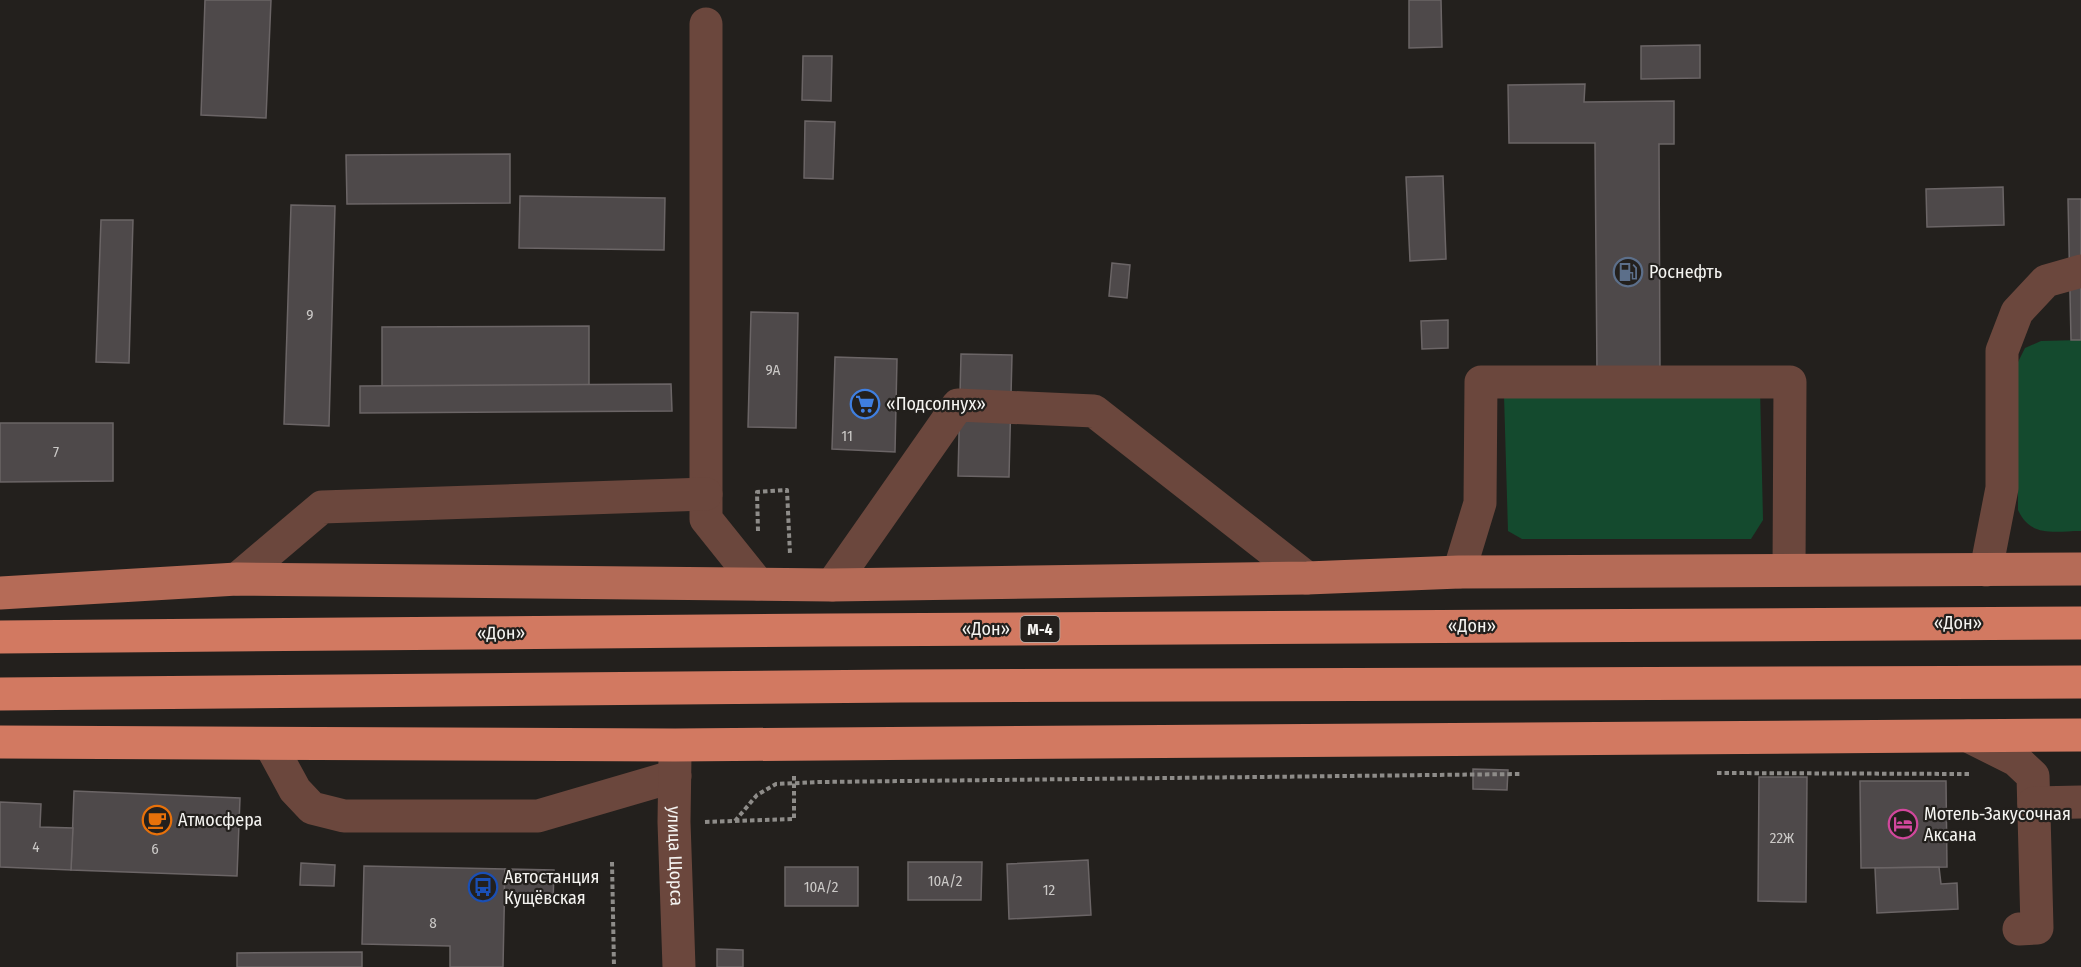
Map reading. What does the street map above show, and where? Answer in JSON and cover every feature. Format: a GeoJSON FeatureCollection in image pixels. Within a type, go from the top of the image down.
{"type":"FeatureCollection","features":[{"type":"Feature","properties":{"kind":"highway","name":"«Дон»"},"geometry":{"type":"LineString","coordinates":[[0,637],[2081,623]]}},
{"type":"Feature","properties":{"kind":"highway"},"geometry":{"type":"LineString","coordinates":[[0,694],[913,686],[2081,682]]}},
{"type":"Feature","properties":{"kind":"highway"},"geometry":{"type":"LineString","coordinates":[[0,742],[270,744],[675,761],[2081,735]]}},
{"type":"Feature","properties":{"kind":"main road"},"geometry":{"type":"LineString","coordinates":[[0,593],[237,579],[832,585],[1307,578],[1459,572],[2081,569]]}},
{"type":"Feature","properties":{"kind":"street"},"geometry":{"type":"LineString","coordinates":[[706,24],[706,519],[758,585]]}},
{"type":"Feature","properties":{"kind":"street"},"geometry":{"type":"LineString","coordinates":[[1986,570],[2002,488],[2002,351],[2017,312],[2046,281],[2081,271]]}},
{"type":"Feature","properties":{"kind":"street"},"geometry":{"type":"LineString","coordinates":[[1459,572],[1480,503],[1481,381],[1790,382],[1790,570]]}},
{"type":"Feature","properties":{"kind":"street"},"geometry":{"type":"LineString","coordinates":[[832,585],[958,405],[1094,411],[1307,578]]}},
{"type":"Feature","properties":{"kind":"street"},"geometry":{"type":"LineString","coordinates":[[237,579],[322,507],[706,494]]}},
{"type":"Feature","properties":{"kind":"street"},"geometry":{"type":"LineString","coordinates":[[1968,736],[2016,760],[2033,777],[2037,928],[2019,929]]}},
{"type":"Feature","properties":{"kind":"street"},"geometry":{"type":"LineString","coordinates":[[270,744],[295,790],[312,808],[344,816],[538,816],[675,761]]}},
{"type":"Feature","properties":{"kind":"street","name":"улица Щорса"},"geometry":{"type":"LineString","coordinates":[[675,761],[674,822],[679,967]]}},
{"type":"Feature","properties":{"kind":"street"},"geometry":{"type":"LineString","coordinates":[[2034,803],[2081,802]]}},
{"type":"Feature","properties":{"kind":"path"},"geometry":{"type":"LineString","coordinates":[[758,536],[757,492],[787,490],[790,539]]}},
{"type":"Feature","properties":{"kind":"path"},"geometry":{"type":"LineString","coordinates":[[1717,773],[1977,774]]}},
{"type":"Feature","properties":{"kind":"path"},"geometry":{"type":"LineString","coordinates":[[735,821],[757,795],[776,784],[1526,774]]}},
{"type":"Feature","properties":{"kind":"path"},"geometry":{"type":"LineString","coordinates":[[674,822],[794,819],[794,789]]}},
{"type":"Feature","properties":{"kind":"path"},"geometry":{"type":"LineString","coordinates":[[612,862],[614,967]]}},
{"type":"Feature","properties":{"kind":"green space"},"geometry":{"type":"Polygon","coordinates":[[[2081,340],[2081,531],[2044,531],[2030,525],[2018,510],[2018,362],[2025,348],[2041,341],[2081,340]]]}},
{"type":"Feature","properties":{"kind":"green space"},"geometry":{"type":"Polygon","coordinates":[[[1760,388],[1763,520],[1751,539],[1522,539],[1508,531],[1504,395],[1760,388]]]}},
{"type":"Feature","properties":{"kind":"building"},"geometry":{"type":"Polygon","coordinates":[[[205,0],[271,0],[266,118],[201,115],[205,0]]]}},
{"type":"Feature","properties":{"kind":"building"},"geometry":{"type":"Polygon","coordinates":[[[1409,0],[1441,0],[1442,47],[1409,48],[1409,0]]]}},
{"type":"Feature","properties":{"kind":"building"},"geometry":{"type":"Polygon","coordinates":[[[1700,45],[1700,78],[1641,79],[1641,46],[1700,45]]]}},
{"type":"Feature","properties":{"kind":"building"},"geometry":{"type":"Polygon","coordinates":[[[803,56],[832,56],[831,101],[802,100],[803,56]]]}},
{"type":"Feature","properties":{"kind":"building"},"geometry":{"type":"Polygon","coordinates":[[[1585,84],[1584,102],[1674,101],[1674,144],[1659,144],[1660,373],[1597,373],[1595,143],[1509,143],[1508,85],[1585,84]]]}},
{"type":"Feature","properties":{"kind":"building"},"geometry":{"type":"Polygon","coordinates":[[[805,121],[835,122],[833,179],[804,178],[805,121]]]}},
{"type":"Feature","properties":{"kind":"building"},"geometry":{"type":"Polygon","coordinates":[[[510,154],[510,203],[347,204],[346,155],[510,154]]]}},
{"type":"Feature","properties":{"kind":"building"},"geometry":{"type":"Polygon","coordinates":[[[1443,176],[1446,259],[1410,261],[1406,177],[1443,176]]]}},
{"type":"Feature","properties":{"kind":"building"},"geometry":{"type":"Polygon","coordinates":[[[2003,187],[2004,225],[1927,227],[1926,189],[2003,187]]]}},
{"type":"Feature","properties":{"kind":"building"},"geometry":{"type":"Polygon","coordinates":[[[520,196],[665,198],[664,250],[519,248],[520,196]]]}},
{"type":"Feature","properties":{"kind":"building"},"geometry":{"type":"Polygon","coordinates":[[[2068,199],[2081,199],[2081,340],[2071,340],[2068,199]]]}},
{"type":"Feature","properties":{"kind":"building"},"geometry":{"type":"Polygon","coordinates":[[[291,205],[335,206],[329,426],[284,424],[291,205]]]}},
{"type":"Feature","properties":{"kind":"building"},"geometry":{"type":"Polygon","coordinates":[[[101,220],[133,220],[129,363],[96,362],[101,220]]]}},
{"type":"Feature","properties":{"kind":"building"},"geometry":{"type":"Polygon","coordinates":[[[1112,263],[1130,265],[1127,298],[1109,296],[1112,263]]]}},
{"type":"Feature","properties":{"kind":"building"},"geometry":{"type":"Polygon","coordinates":[[[751,312],[798,313],[796,428],[748,427],[751,312]]]}},
{"type":"Feature","properties":{"kind":"building"},"geometry":{"type":"Polygon","coordinates":[[[1448,320],[1448,348],[1422,349],[1421,321],[1448,320]]]}},
{"type":"Feature","properties":{"kind":"building"},"geometry":{"type":"Polygon","coordinates":[[[589,326],[589,385],[382,386],[382,327],[589,326]]]}},
{"type":"Feature","properties":{"kind":"building"},"geometry":{"type":"Polygon","coordinates":[[[961,354],[1012,355],[1009,477],[958,476],[961,354]]]}},
{"type":"Feature","properties":{"kind":"building","name":"«Подсолнух»"},"geometry":{"type":"Polygon","coordinates":[[[835,357],[897,359],[895,452],[832,449],[835,357]]]}},
{"type":"Feature","properties":{"kind":"building"},"geometry":{"type":"Polygon","coordinates":[[[671,384],[672,411],[360,413],[360,386],[671,384]]]}},
{"type":"Feature","properties":{"kind":"building"},"geometry":{"type":"Polygon","coordinates":[[[0,423],[113,423],[113,481],[0,482],[0,423]]]}},
{"type":"Feature","properties":{"kind":"building"},"geometry":{"type":"Polygon","coordinates":[[[1473,769],[1508,770],[1507,790],[1473,789],[1473,769]]]}},
{"type":"Feature","properties":{"kind":"building"},"geometry":{"type":"Polygon","coordinates":[[[1759,777],[1807,777],[1806,902],[1758,901],[1759,777]]]}},
{"type":"Feature","properties":{"kind":"building","name":"Мотель-Закусочная Аксана"},"geometry":{"type":"Polygon","coordinates":[[[1860,781],[1946,781],[1947,867],[1861,868],[1860,781]]]}},
{"type":"Feature","properties":{"kind":"building"},"geometry":{"type":"Polygon","coordinates":[[[74,791],[240,798],[237,876],[71,870],[74,791]]]}},
{"type":"Feature","properties":{"kind":"building"},"geometry":{"type":"Polygon","coordinates":[[[0,802],[41,804],[40,827],[73,828],[71,870],[0,867],[0,802]]]}},
{"type":"Feature","properties":{"kind":"building"},"geometry":{"type":"Polygon","coordinates":[[[1088,860],[1091,915],[1009,919],[1007,864],[1088,860]]]}},
{"type":"Feature","properties":{"kind":"building"},"geometry":{"type":"Polygon","coordinates":[[[908,862],[982,862],[981,900],[908,900],[908,862]]]}},
{"type":"Feature","properties":{"kind":"building"},"geometry":{"type":"Polygon","coordinates":[[[301,863],[335,865],[334,886],[300,885],[301,863]]]}},
{"type":"Feature","properties":{"kind":"building"},"geometry":{"type":"Polygon","coordinates":[[[364,866],[505,869],[503,967],[450,967],[450,946],[362,944],[364,866]]]}},
{"type":"Feature","properties":{"kind":"building"},"geometry":{"type":"Polygon","coordinates":[[[785,867],[858,867],[858,906],[785,906],[785,867]]]}},
{"type":"Feature","properties":{"kind":"building"},"geometry":{"type":"Polygon","coordinates":[[[1939,867],[1941,884],[1957,883],[1958,909],[1877,913],[1875,868],[1939,867]]]}},
{"type":"Feature","properties":{"kind":"building"},"geometry":{"type":"Polygon","coordinates":[[[505,869],[554,870],[553,903],[504,902],[505,869]]]}},
{"type":"Feature","properties":{"kind":"building"},"geometry":{"type":"Polygon","coordinates":[[[717,949],[743,950],[743,967],[717,967],[717,949]]]}},
{"type":"Feature","properties":{"kind":"building"},"geometry":{"type":"Polygon","coordinates":[[[362,952],[362,967],[237,967],[237,953],[362,952]]]}},
{"type":"Feature","properties":{"kind":"place","name":"Роснефть"},"geometry":{"type":"Point","coordinates":[1628,272]}},
{"type":"Feature","properties":{"kind":"place","name":"«Подсолнух»"},"geometry":{"type":"Point","coordinates":[865,404]}},
{"type":"Feature","properties":{"kind":"place","name":"Атмосфера"},"geometry":{"type":"Point","coordinates":[157,820]}},
{"type":"Feature","properties":{"kind":"place","name":"Мотель-Закусочная Аксана"},"geometry":{"type":"Point","coordinates":[1903,824]}},
{"type":"Feature","properties":{"kind":"place","name":"Автостанция Кущёвская"},"geometry":{"type":"Point","coordinates":[483,887]}}]}
